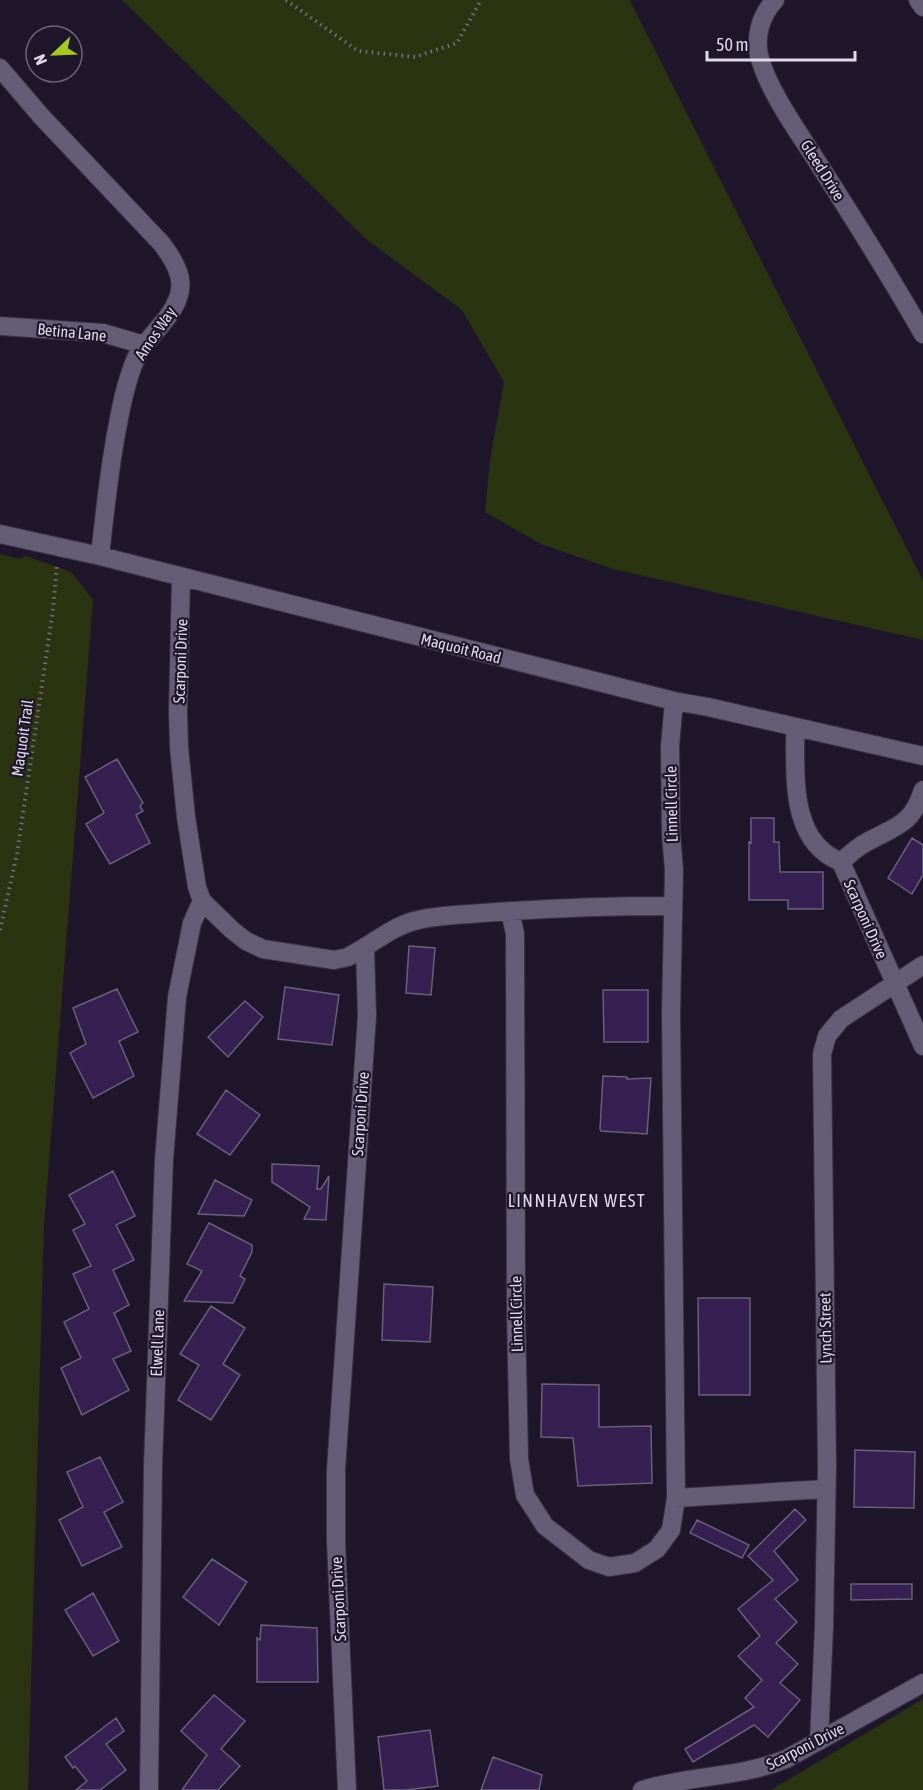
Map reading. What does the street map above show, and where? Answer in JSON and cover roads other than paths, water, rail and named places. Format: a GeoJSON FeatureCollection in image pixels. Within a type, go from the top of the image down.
{"type":"FeatureCollection","features":[{"type":"Feature","properties":{"kind":"street","name":"Gleed Drive"},"geometry":{"type":"LineString","coordinates":[[775,0],[762,20],[758,37],[759,54],[771,86],[890,276],[923,334]]}},
{"type":"Feature","properties":{"kind":"street"},"geometry":{"type":"LineString","coordinates":[[918,0],[923,7]]}},
{"type":"Feature","properties":{"kind":"street","name":"Amos Way"},"geometry":{"type":"LineString","coordinates":[[0,68],[41,116],[162,244],[173,259],[180,276],[179,297],[168,316],[144,345],[125,388],[111,461],[100,556]]}},
{"type":"Feature","properties":{"kind":"street","name":"Betina Lane"},"geometry":{"type":"LineString","coordinates":[[0,326],[103,333],[144,345]]}},
{"type":"Feature","properties":{"kind":"street","name":"Maquoit Road"},"geometry":{"type":"LineString","coordinates":[[0,534],[100,556],[674,701],[923,756]]}},
{"type":"Feature","properties":{"kind":"street","name":"Scarponi Drive"},"geometry":{"type":"LineString","coordinates":[[182,578],[179,747],[186,817],[197,886],[202,901]]}},
{"type":"Feature","properties":{"kind":"street","name":"Linnell Circle"},"geometry":{"type":"LineString","coordinates":[[510,911],[515,934],[516,1314],[519,1459],[525,1495],[545,1526],[589,1560],[609,1567],[635,1563],[657,1549],[671,1530],[676,1498],[671,1026],[674,870],[671,834],[670,746],[674,701]]}},
{"type":"Feature","properties":{"kind":"street"},"geometry":{"type":"LineString","coordinates":[[795,727],[794,765],[800,816],[816,846],[831,858],[841,862]]}},
{"type":"Feature","properties":{"kind":"street","name":"Scarponi Drive"},"geometry":{"type":"LineString","coordinates":[[923,790],[918,806],[905,822],[864,843],[841,862],[923,1046]]}},
{"type":"Feature","properties":{"kind":"street"},"geometry":{"type":"LineString","coordinates":[[202,901],[232,930],[246,941],[263,949],[334,960],[348,957],[391,930],[414,921],[510,911],[672,906]]}},
{"type":"Feature","properties":{"kind":"street","name":"Elwell Lane"},"geometry":{"type":"LineString","coordinates":[[149,1790],[153,1466],[164,1160],[177,997],[192,923],[202,901]]}},
{"type":"Feature","properties":{"kind":"street","name":"Scarponi Drive"},"geometry":{"type":"LineString","coordinates":[[347,1790],[336,1542],[336,1470],[367,1016],[365,947]]}},
{"type":"Feature","properties":{"kind":"street","name":"Lynch Street"},"geometry":{"type":"LineString","coordinates":[[819,1741],[824,1627],[826,1466],[822,1054],[826,1035],[840,1019],[923,965]]}},
{"type":"Feature","properties":{"kind":"street"},"geometry":{"type":"LineString","coordinates":[[676,1498],[825,1489]]}},
{"type":"Feature","properties":{"kind":"street","name":"Scarponi Drive"},"geometry":{"type":"LineString","coordinates":[[642,1790],[675,1781],[743,1773],[765,1768],[786,1759],[923,1683]]}},
{"type":"Feature","properties":{"kind":"district","name":"LINNHAVEN WEST"},"geometry":{"type":"Point","coordinates":[577,1200]}}]}
